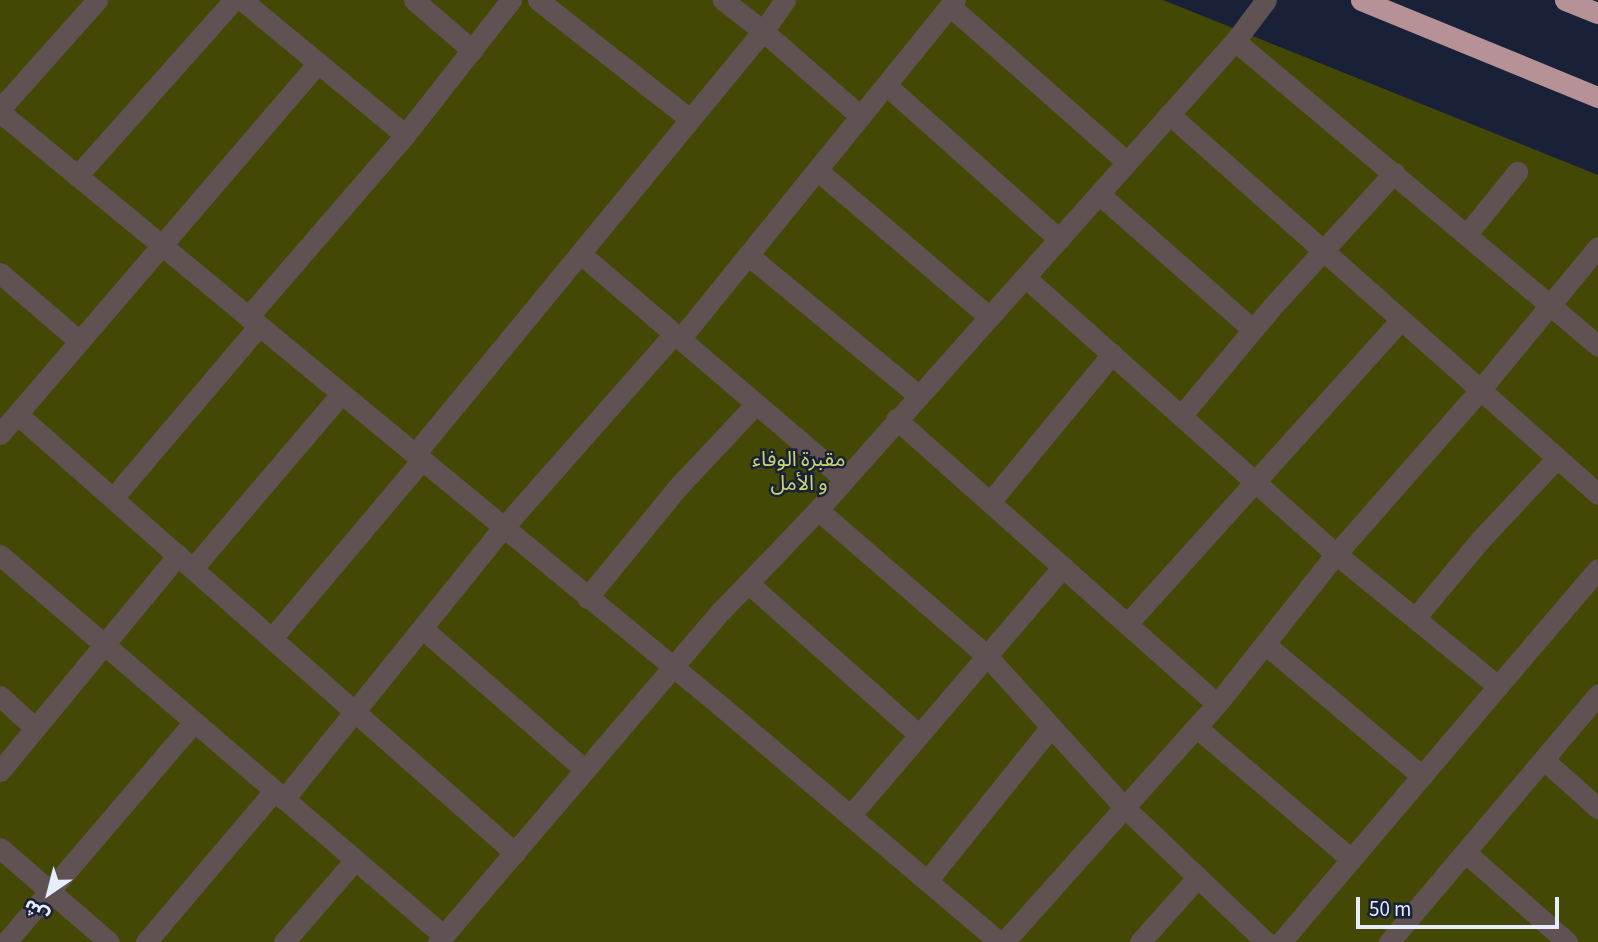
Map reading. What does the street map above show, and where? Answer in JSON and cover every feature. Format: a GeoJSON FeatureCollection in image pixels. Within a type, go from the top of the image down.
{"type":"FeatureCollection","features":[{"type":"Feature","properties":{"kind":"highway"},"geometry":{"type":"LineString","coordinates":[[1361,0],[1598,97]]}},
{"type":"Feature","properties":{"kind":"highway"},"geometry":{"type":"LineString","coordinates":[[1565,0],[1598,13]]}},
{"type":"Feature","properties":{"kind":"lane"},"geometry":{"type":"LineString","coordinates":[[97,0],[1,114],[419,457],[1001,942],[1217,704],[1336,554],[1480,390],[1598,247]]}},
{"type":"Feature","properties":{"kind":"lane"},"geometry":{"type":"LineString","coordinates":[[77,176],[242,0],[405,135]]}},
{"type":"Feature","properties":{"kind":"lane"},"geometry":{"type":"LineString","coordinates":[[414,0],[472,50]]}},
{"type":"Feature","properties":{"kind":"lane"},"geometry":{"type":"LineString","coordinates":[[113,498],[511,0]]}},
{"type":"Feature","properties":{"kind":"lane"},"geometry":{"type":"LineString","coordinates":[[538,0],[690,119]]}},
{"type":"Feature","properties":{"kind":"lane"},"geometry":{"type":"LineString","coordinates":[[723,0],[763,31],[860,117]]}},
{"type":"Feature","properties":{"kind":"lane"},"geometry":{"type":"LineString","coordinates":[[272,638],[763,31],[785,0]]}},
{"type":"Feature","properties":{"kind":"lane"},"geometry":{"type":"LineString","coordinates":[[0,555],[355,860],[441,939],[671,668],[818,510],[896,419],[1235,41],[1266,0]]}},
{"type":"Feature","properties":{"kind":"lane"},"geometry":{"type":"LineString","coordinates":[[146,942],[356,713],[503,528],[748,255],[952,3],[1127,162]]}},
{"type":"Feature","properties":{"kind":"lane"},"geometry":{"type":"LineString","coordinates":[[1235,41],[1598,346]]}},
{"type":"Feature","properties":{"kind":"lane"},"geometry":{"type":"LineString","coordinates":[[318,63],[162,246],[8,419],[113,498],[514,853]]}},
{"type":"Feature","properties":{"kind":"lane"},"geometry":{"type":"LineString","coordinates":[[886,85],[1059,239]]}},
{"type":"Feature","properties":{"kind":"lane"},"geometry":{"type":"LineString","coordinates":[[1170,114],[1598,494]]}},
{"type":"Feature","properties":{"kind":"lane"},"geometry":{"type":"LineString","coordinates":[[817,170],[989,317]]}},
{"type":"Feature","properties":{"kind":"lane"},"geometry":{"type":"LineString","coordinates":[[1467,234],[1517,172]]}},
{"type":"Feature","properties":{"kind":"lane"},"geometry":{"type":"LineString","coordinates":[[1181,415],[1253,330],[1394,173]]}},
{"type":"Feature","properties":{"kind":"lane"},"geometry":{"type":"LineString","coordinates":[[1099,194],[1253,330]]}},
{"type":"Feature","properties":{"kind":"lane"},"geometry":{"type":"LineString","coordinates":[[582,255],[844,479]]}},
{"type":"Feature","properties":{"kind":"lane"},"geometry":{"type":"LineString","coordinates":[[748,255],[918,395]]}},
{"type":"Feature","properties":{"kind":"lane"},"geometry":{"type":"LineString","coordinates":[[0,273],[79,341]]}},
{"type":"Feature","properties":{"kind":"lane"},"geometry":{"type":"LineString","coordinates":[[1025,277],[1336,554],[1498,686]]}},
{"type":"Feature","properties":{"kind":"lane"},"geometry":{"type":"LineString","coordinates":[[1127,624],[1401,320]]}},
{"type":"Feature","properties":{"kind":"lane"},"geometry":{"type":"LineString","coordinates":[[990,502],[1112,354]]}},
{"type":"Feature","properties":{"kind":"lane"},"geometry":{"type":"LineString","coordinates":[[0,771],[103,643],[186,561],[341,394]]}},
{"type":"Feature","properties":{"kind":"lane"},"geometry":{"type":"LineString","coordinates":[[587,598],[677,488],[756,404]]}},
{"type":"Feature","properties":{"kind":"lane"},"geometry":{"type":"LineString","coordinates":[[896,419],[1217,704]]}},
{"type":"Feature","properties":{"kind":"lane"},"geometry":{"type":"LineString","coordinates":[[1415,618],[1481,539],[1557,458]]}},
{"type":"Feature","properties":{"kind":"lane"},"geometry":{"type":"LineString","coordinates":[[818,510],[987,656],[1124,807],[1266,942]]}},
{"type":"Feature","properties":{"kind":"lane"},"geometry":{"type":"LineString","coordinates":[[850,816],[1063,567]]}},
{"type":"Feature","properties":{"kind":"lane"},"geometry":{"type":"LineString","coordinates":[[1281,942],[1598,569]]}},
{"type":"Feature","properties":{"kind":"lane"},"geometry":{"type":"LineString","coordinates":[[748,583],[919,735]]}},
{"type":"Feature","properties":{"kind":"lane"},"geometry":{"type":"LineString","coordinates":[[423,629],[585,770]]}},
{"type":"Feature","properties":{"kind":"lane"},"geometry":{"type":"LineString","coordinates":[[1265,644],[1422,776]]}},
{"type":"Feature","properties":{"kind":"lane"},"geometry":{"type":"LineString","coordinates":[[1400,938],[1465,852],[1545,761],[1598,695]]}},
{"type":"Feature","properties":{"kind":"lane"},"geometry":{"type":"LineString","coordinates":[[0,696],[35,727]]}},
{"type":"Feature","properties":{"kind":"lane"},"geometry":{"type":"LineString","coordinates":[[6,942],[194,722]]}},
{"type":"Feature","properties":{"kind":"lane"},"geometry":{"type":"LineString","coordinates":[[927,881],[1051,727]]}},
{"type":"Feature","properties":{"kind":"lane"},"geometry":{"type":"LineString","coordinates":[[1196,727],[1351,859]]}},
{"type":"Feature","properties":{"kind":"lane"},"geometry":{"type":"LineString","coordinates":[[1545,761],[1598,808]]}},
{"type":"Feature","properties":{"kind":"lane"},"geometry":{"type":"LineString","coordinates":[[0,848],[109,942]]}},
{"type":"Feature","properties":{"kind":"lane"},"geometry":{"type":"LineString","coordinates":[[1465,852],[1567,942]]}},
{"type":"Feature","properties":{"kind":"lane"},"geometry":{"type":"LineString","coordinates":[[284,942],[355,860]]}},
{"type":"Feature","properties":{"kind":"lane"},"geometry":{"type":"LineString","coordinates":[[1140,942],[1198,877]]}},
{"type":"Feature","properties":{"kind":"green space","name":"مقبرة الوفاء و الأمل"},"geometry":{"type":"Polygon","coordinates":[[[0,0],[1163,0],[1598,175],[1598,942],[0,942],[0,0]]]}}]}
